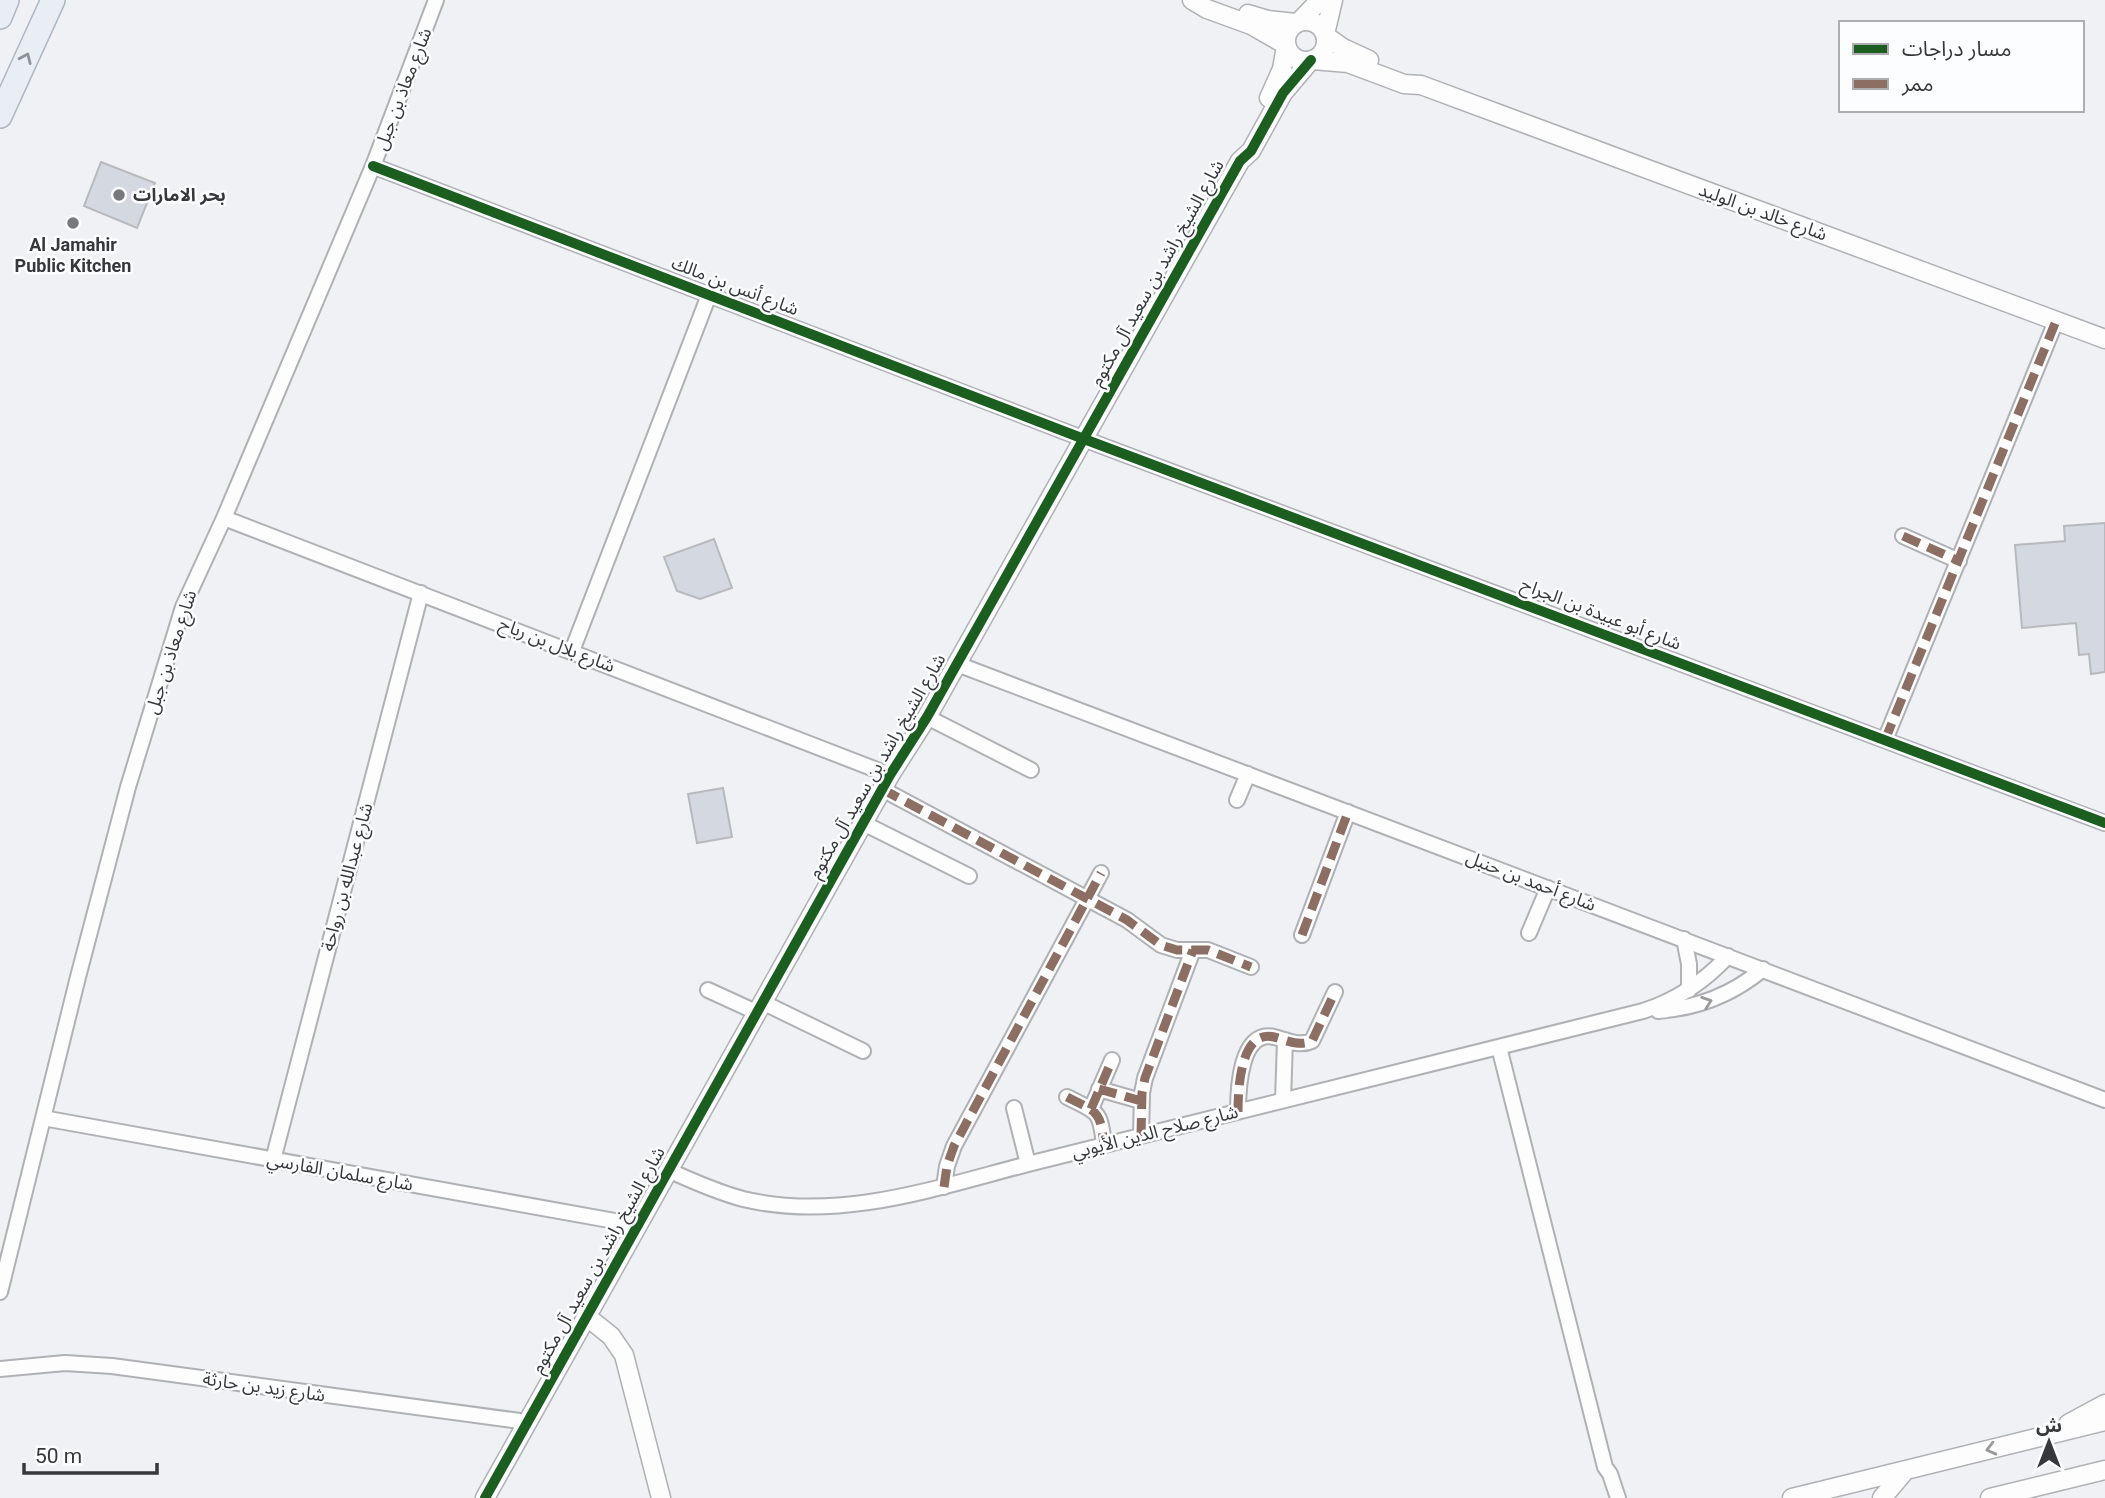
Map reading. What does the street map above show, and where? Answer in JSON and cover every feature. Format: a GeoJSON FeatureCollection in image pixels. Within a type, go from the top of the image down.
{"type":"FeatureCollection","features":[{"type":"Feature","properties":{"kind":"main road"},"geometry":{"type":"LineString","coordinates":[[0,17],[7,0]]}},
{"type":"Feature","properties":{"kind":"main road"},"geometry":{"type":"LineString","coordinates":[[0,116],[53,0]]}},
{"type":"Feature","properties":{"kind":"street","name":"شارع معاذ بن جبل"},"geometry":{"type":"LineString","coordinates":[[0,1292],[81,963],[136,761],[183,607],[224,518],[373,166],[436,0]]}},
{"type":"Feature","properties":{"kind":"street"},"geometry":{"type":"LineString","coordinates":[[1192,0],[1201,7],[1251,25],[1286,46],[1296,59],[1312,60],[1322,53],[1333,0]]}},
{"type":"Feature","properties":{"kind":"street"},"geometry":{"type":"LineString","coordinates":[[1211,0],[1254,17],[1315,23],[1325,35]]}},
{"type":"Feature","properties":{"kind":"street"},"geometry":{"type":"LineString","coordinates":[[1286,46],[1289,30],[1320,0]]}},
{"type":"Feature","properties":{"kind":"street","name":"شارع خالد بن الوليد"},"geometry":{"type":"LineString","coordinates":[[1325,35],[1363,58],[1407,73],[1422,85]]}},
{"type":"Feature","properties":{"kind":"street","name":"شارع الشيخ راشد بن سعيد آل مكتوم"},"geometry":{"type":"LineString","coordinates":[[485,1498],[886,782],[927,717],[1240,161],[1243,146],[1278,79],[1286,46]]}},
{"type":"Feature","properties":{"kind":"street","name":"شارع الشيخ راشد بن سعيد آل مكتوم"},"geometry":{"type":"LineString","coordinates":[[1240,161],[1251,151],[1283,93],[1312,60]]}},
{"type":"Feature","properties":{"kind":"street","name":"شارع خالد بن الوليد"},"geometry":{"type":"LineString","coordinates":[[1312,60],[1348,63],[1404,84],[1422,85],[2105,339]]}},
{"type":"Feature","properties":{"kind":"street","name":"شارع أنس بن مالك"},"geometry":{"type":"LineString","coordinates":[[373,166],[1084,439]]}},
{"type":"Feature","properties":{"kind":"street"},"geometry":{"type":"LineString","coordinates":[[572,651],[709,295]]}},
{"type":"Feature","properties":{"kind":"street"},"geometry":{"type":"LineString","coordinates":[[1885,740],[2056,321]]}},
{"type":"Feature","properties":{"kind":"street","name":"شارع أبو عبيدة بن الجراح"},"geometry":{"type":"LineString","coordinates":[[1084,439],[2105,823]]}},
{"type":"Feature","properties":{"kind":"street","name":"شارع بلال بن رباح"},"geometry":{"type":"LineString","coordinates":[[224,518],[572,651],[886,782],[1087,900],[1127,920],[1161,945],[1177,950],[1208,950],[1251,967]]}},
{"type":"Feature","properties":{"kind":"street"},"geometry":{"type":"LineString","coordinates":[[1902,536],[1959,561]]}},
{"type":"Feature","properties":{"kind":"street","name":"شارع عبدالله بن رواحة"},"geometry":{"type":"LineString","coordinates":[[273,1160],[421,593]]}},
{"type":"Feature","properties":{"kind":"street","name":"شارع أحمد بن حنبل"},"geometry":{"type":"LineString","coordinates":[[957,664],[2105,1100]]}},
{"type":"Feature","properties":{"kind":"street"},"geometry":{"type":"LineString","coordinates":[[927,717],[1031,769]]}},
{"type":"Feature","properties":{"kind":"street"},"geometry":{"type":"LineString","coordinates":[[1237,800],[1248,774]]}},
{"type":"Feature","properties":{"kind":"street"},"geometry":{"type":"LineString","coordinates":[[1302,935],[1348,812]]}},
{"type":"Feature","properties":{"kind":"street"},"geometry":{"type":"LineString","coordinates":[[863,823],[969,876]]}},
{"type":"Feature","properties":{"kind":"street"},"geometry":{"type":"LineString","coordinates":[[944,1187],[954,1146],[1101,873]]}},
{"type":"Feature","properties":{"kind":"street"},"geometry":{"type":"LineString","coordinates":[[1529,933],[1548,888]]}},
{"type":"Feature","properties":{"kind":"street"},"geometry":{"type":"LineString","coordinates":[[1684,939],[1689,964],[1689,990]]}},
{"type":"Feature","properties":{"kind":"street"},"geometry":{"type":"LineString","coordinates":[[1141,1136],[1145,1078],[1193,950]]}},
{"type":"Feature","properties":{"kind":"street","name":"شارع صلاح الدين الأيوبي"},"geometry":{"type":"LineString","coordinates":[[668,1170],[731,1195],[790,1206],[846,1206],[944,1187],[1643,1011],[1689,990],[1728,957]]}},
{"type":"Feature","properties":{"kind":"street","name":"شارع صلاح الدين الأيوبي"},"geometry":{"type":"LineString","coordinates":[[1643,1011],[1671,1010],[1707,1002],[1740,987],[1763,969]]}},
{"type":"Feature","properties":{"kind":"street"},"geometry":{"type":"LineString","coordinates":[[708,990],[759,1007],[863,1051]]}},
{"type":"Feature","properties":{"kind":"street"},"geometry":{"type":"LineString","coordinates":[[1238,1112],[1241,1074],[1251,1044],[1263,1036],[1303,1044],[1312,1041],[1335,992]]}},
{"type":"Feature","properties":{"kind":"street"},"geometry":{"type":"LineString","coordinates":[[1283,1100],[1284,1040]]}},
{"type":"Feature","properties":{"kind":"street"},"geometry":{"type":"LineString","coordinates":[[1499,1047],[1605,1467],[1608,1498]]}},
{"type":"Feature","properties":{"kind":"street"},"geometry":{"type":"LineString","coordinates":[[1091,1109],[1112,1060]]}},
{"type":"Feature","properties":{"kind":"street"},"geometry":{"type":"LineString","coordinates":[[1099,1088],[1142,1101]]}},
{"type":"Feature","properties":{"kind":"street"},"geometry":{"type":"LineString","coordinates":[[1067,1097],[1097,1113],[1101,1119],[1104,1145]]}},
{"type":"Feature","properties":{"kind":"street"},"geometry":{"type":"LineString","coordinates":[[1014,1108],[1028,1164]]}},
{"type":"Feature","properties":{"kind":"street","name":"شارع سلمان الفارسي"},"geometry":{"type":"LineString","coordinates":[[43,1118],[637,1225]]}},
{"type":"Feature","properties":{"kind":"street"},"geometry":{"type":"LineString","coordinates":[[586,1316],[611,1336],[624,1355],[661,1498]]}},
{"type":"Feature","properties":{"kind":"street","name":"شارع زيد بن حارثة"},"geometry":{"type":"LineString","coordinates":[[0,1369],[65,1363],[112,1366],[527,1422]]}},
{"type":"Feature","properties":{"kind":"street"},"geometry":{"type":"LineString","coordinates":[[2048,1435],[2105,1404]]}},
{"type":"Feature","properties":{"kind":"street"},"geometry":{"type":"LineString","coordinates":[[1793,1498],[2105,1421]]}},
{"type":"Feature","properties":{"kind":"street"},"geometry":{"type":"LineString","coordinates":[[1605,1467],[1618,1498]]}},
{"type":"Feature","properties":{"kind":"street"},"geometry":{"type":"LineString","coordinates":[[1990,1498],[2105,1470]]}},
{"type":"Feature","properties":{"kind":"street"},"geometry":{"type":"LineString","coordinates":[[1882,1498],[1905,1471]]}},
{"type":"Feature","properties":{"kind":"building","name":"بحر الامارات"},"geometry":{"type":"Polygon","coordinates":[[[101,162],[155,183],[137,228],[84,206],[101,162]]]}},
{"type":"Feature","properties":{"kind":"building"},"geometry":{"type":"Polygon","coordinates":[[[2105,523],[2105,672],[2091,674],[2089,654],[2079,655],[2076,623],[2022,628],[2015,545],[2065,541],[2064,526],[2105,523]]]}},
{"type":"Feature","properties":{"kind":"building"},"geometry":{"type":"Polygon","coordinates":[[[714,539],[732,588],[700,599],[677,591],[664,557],[714,539]]]}},
{"type":"Feature","properties":{"kind":"building"},"geometry":{"type":"Polygon","coordinates":[[[723,788],[732,837],[697,843],[688,794],[723,788]]]}},
{"type":"Feature","properties":{"kind":"marked path"},"geometry":{"type":"LineString","coordinates":[[1885,740],[2056,321]]}},
{"type":"Feature","properties":{"kind":"marked path"},"geometry":{"type":"LineString","coordinates":[[1903,536],[1959,561]]}},
{"type":"Feature","properties":{"kind":"marked path"},"geometry":{"type":"LineString","coordinates":[[882,789],[1127,920],[1161,945],[1177,950],[1208,950],[1251,967]]}},
{"type":"Feature","properties":{"kind":"marked path"},"geometry":{"type":"LineString","coordinates":[[1302,935],[1348,812]]}},
{"type":"Feature","properties":{"kind":"marked path"},"geometry":{"type":"LineString","coordinates":[[944,1187],[954,1146],[1101,873]]}},
{"type":"Feature","properties":{"kind":"marked path"},"geometry":{"type":"LineString","coordinates":[[1141,1136],[1145,1078],[1193,950]]}},
{"type":"Feature","properties":{"kind":"marked path"},"geometry":{"type":"LineString","coordinates":[[1238,1112],[1240,1076],[1243,1063],[1254,1042],[1263,1037],[1297,1043],[1312,1041],[1335,992]]}},
{"type":"Feature","properties":{"kind":"marked path"},"geometry":{"type":"LineString","coordinates":[[1091,1109],[1112,1060]]}},
{"type":"Feature","properties":{"kind":"marked path"},"geometry":{"type":"LineString","coordinates":[[1099,1089],[1141,1101]]}},
{"type":"Feature","properties":{"kind":"marked path"},"geometry":{"type":"LineString","coordinates":[[1067,1097],[1096,1114],[1104,1145]]}},
{"type":"Feature","properties":{"kind":"cycle path"},"geometry":{"type":"LineString","coordinates":[[485,1498],[890,775],[927,717],[1240,161],[1251,151],[1283,93],[1311,60]]}},
{"type":"Feature","properties":{"kind":"cycle path"},"geometry":{"type":"LineString","coordinates":[[373,166],[1084,439],[2105,823]]}},
{"type":"Feature","properties":{"kind":"place","name":"بحر الامارات"},"geometry":{"type":"Point","coordinates":[119,195]}},
{"type":"Feature","properties":{"kind":"place","name":"Al Jamahir Public Kitchen"},"geometry":{"type":"Point","coordinates":[73,223]}}]}
